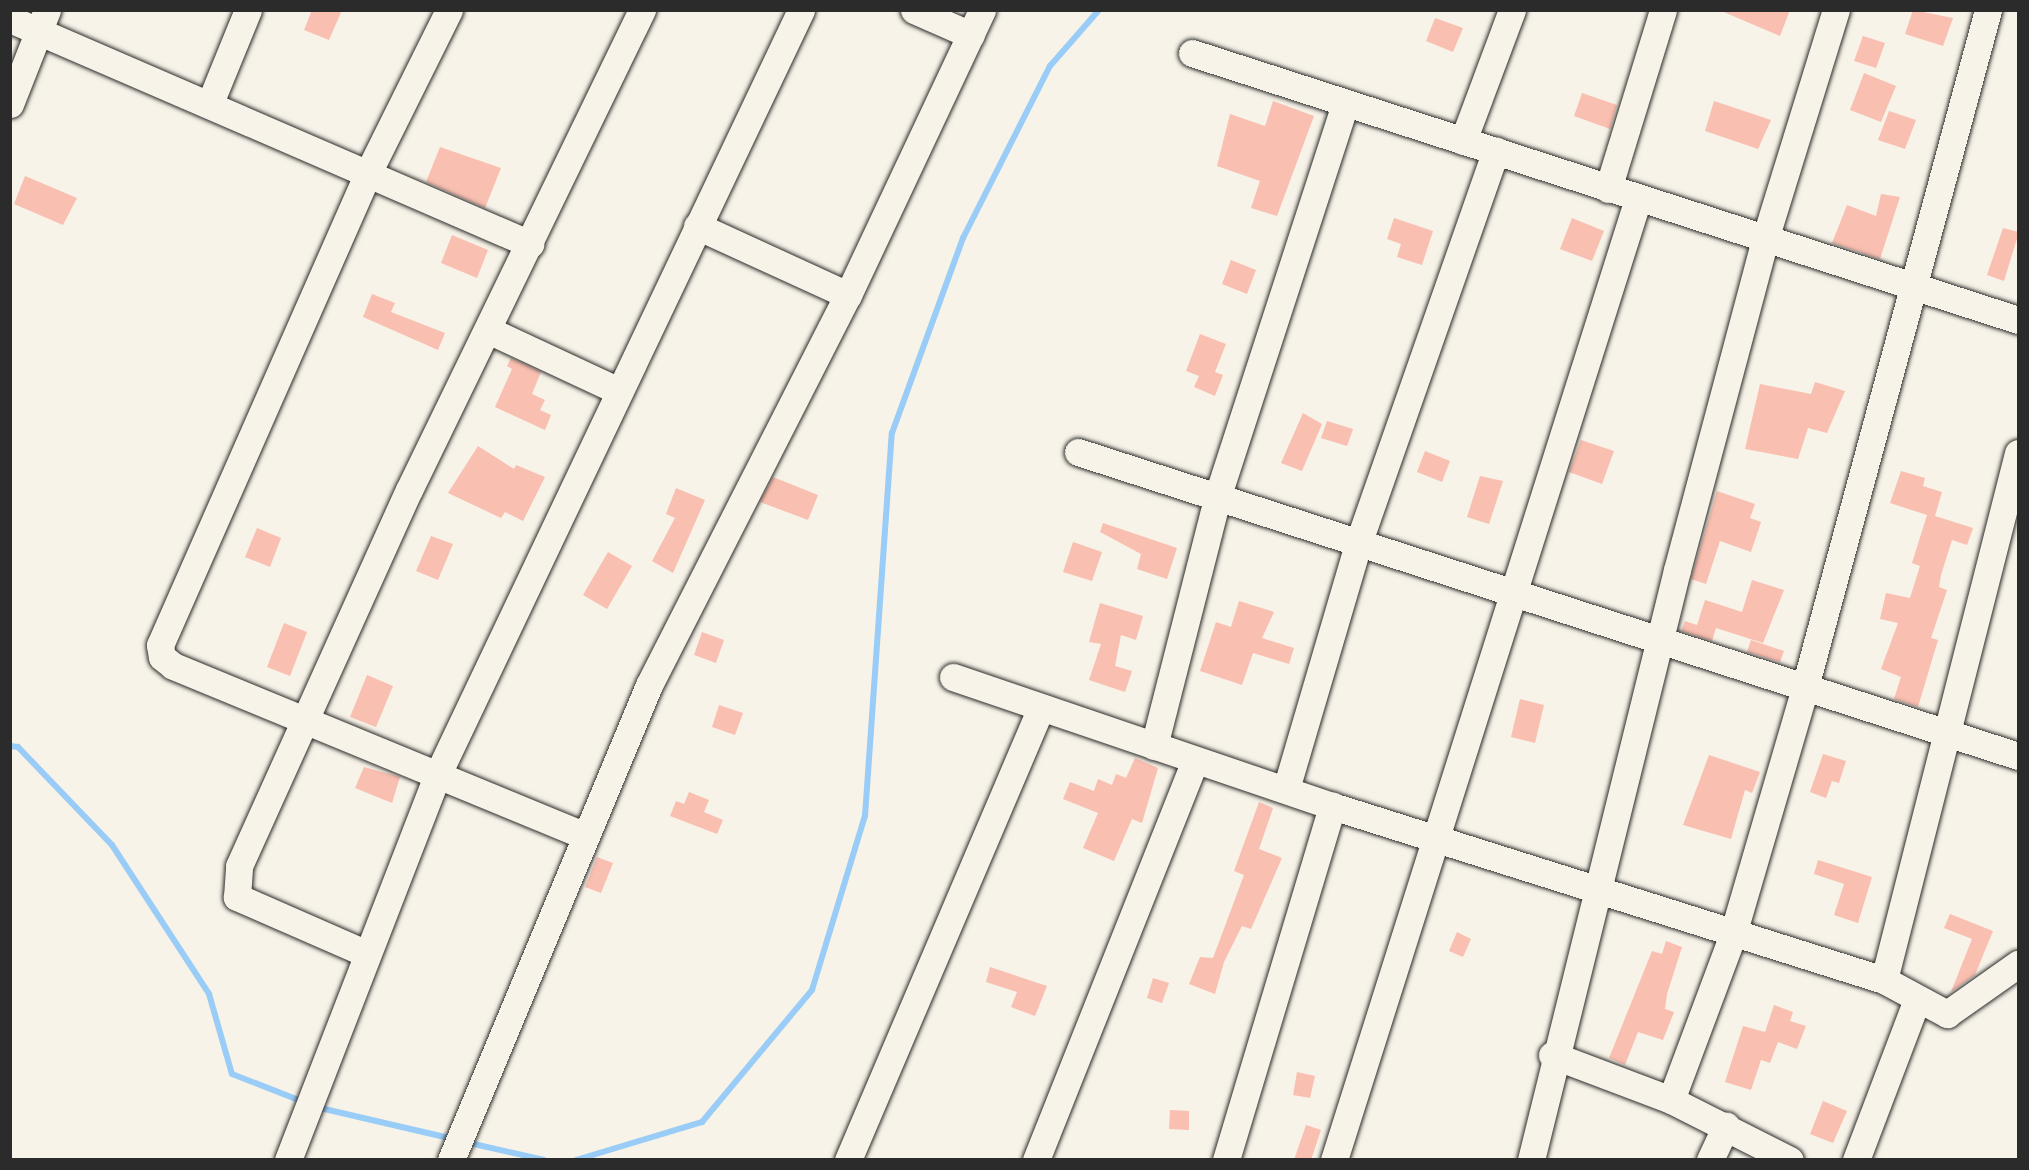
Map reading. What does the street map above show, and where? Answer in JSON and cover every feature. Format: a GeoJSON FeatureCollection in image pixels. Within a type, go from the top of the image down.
{"type":"FeatureCollection","features":[{"type":"Feature","properties":{"kind":"street"},"geometry":{"type":"LineString","coordinates":[[210,103],[248,10]]}},
{"type":"Feature","properties":{"kind":"street"},"geometry":{"type":"LineString","coordinates":[[449,10],[368,172],[160,645],[162,657],[173,666],[584,835]]}},
{"type":"Feature","properties":{"kind":"street"},"geometry":{"type":"LineString","coordinates":[[364,953],[237,897],[234,885],[409,490],[642,10]]}},
{"type":"Feature","properties":{"kind":"street"},"geometry":{"type":"LineString","coordinates":[[288,1160],[364,953],[437,776],[801,10]]}},
{"type":"Feature","properties":{"kind":"street"},"geometry":{"type":"LineString","coordinates":[[451,1160],[584,835],[649,685],[848,295],[976,23],[914,10]]}},
{"type":"Feature","properties":{"kind":"street"},"geometry":{"type":"LineString","coordinates":[[1463,141],[1512,10]]}},
{"type":"Feature","properties":{"kind":"street"},"geometry":{"type":"LineString","coordinates":[[1608,189],[1663,10]]}},
{"type":"Feature","properties":{"kind":"street"},"geometry":{"type":"LineString","coordinates":[[1531,1160],[1552,1055],[1766,240],[1836,10]]}},
{"type":"Feature","properties":{"kind":"street"},"geometry":{"type":"LineString","coordinates":[[1671,1100],[1733,934],[1805,687],[1988,10]]}},
{"type":"Feature","properties":{"kind":"street"},"geometry":{"type":"LineString","coordinates":[[10,19],[43,21],[210,103],[530,244]]}},
{"type":"Feature","properties":{"kind":"street"},"geometry":{"type":"LineString","coordinates":[[10,104],[43,21]]}},
{"type":"Feature","properties":{"kind":"street"},"geometry":{"type":"LineString","coordinates":[[1192,53],[1496,151],[1638,200],[1914,284],[2019,320]]}},
{"type":"Feature","properties":{"kind":"street"},"geometry":{"type":"LineString","coordinates":[[1154,746],[1217,498],[1345,103]]}},
{"type":"Feature","properties":{"kind":"street"},"geometry":{"type":"LineString","coordinates":[[1286,789],[1358,544],[1496,151]]}},
{"type":"Feature","properties":{"kind":"street"},"geometry":{"type":"LineString","coordinates":[[1334,1160],[1436,840],[1510,592],[1638,200]]}},
{"type":"Feature","properties":{"kind":"street"},"geometry":{"type":"LineString","coordinates":[[697,226],[848,295]]}},
{"type":"Feature","properties":{"kind":"street"},"geometry":{"type":"LineString","coordinates":[[488,330],[619,391]]}},
{"type":"Feature","properties":{"kind":"street"},"geometry":{"type":"LineString","coordinates":[[1078,452],[1660,642],[1944,730],[2019,756]]}},
{"type":"Feature","properties":{"kind":"street"},"geometry":{"type":"LineString","coordinates":[[1884,980],[1944,730],[2019,453]]}},
{"type":"Feature","properties":{"kind":"street"},"geometry":{"type":"LineString","coordinates":[[953,677],[1436,840],[1884,980],[1947,1014],[2019,964]]}},
{"type":"Feature","properties":{"kind":"street"},"geometry":{"type":"LineString","coordinates":[[848,1160],[1041,707]]}},
{"type":"Feature","properties":{"kind":"street"},"geometry":{"type":"LineString","coordinates":[[1036,1160],[1195,760]]}},
{"type":"Feature","properties":{"kind":"street"},"geometry":{"type":"LineString","coordinates":[[1226,1160],[1332,806]]}},
{"type":"Feature","properties":{"kind":"street"},"geometry":{"type":"LineString","coordinates":[[1856,1160],[1917,999]]}},
{"type":"Feature","properties":{"kind":"street"},"geometry":{"type":"LineString","coordinates":[[1552,1055],[1671,1100],[1790,1160]]}},
{"type":"Feature","properties":{"kind":"street"},"geometry":{"type":"LineString","coordinates":[[1710,1160],[1726,1126]]}},
{"type":"Feature","properties":{"kind":"building"},"geometry":{"type":"Polygon","coordinates":[[[312,10],[342,10],[329,40],[304,30],[312,10]]]}},
{"type":"Feature","properties":{"kind":"building"},"geometry":{"type":"Polygon","coordinates":[[[1719,10],[1790,10],[1780,36],[1719,10]]]}},
{"type":"Feature","properties":{"kind":"building"},"geometry":{"type":"Polygon","coordinates":[[[1913,10],[1953,18],[1943,46],[1905,34],[1913,10]]]}},
{"type":"Feature","properties":{"kind":"building"},"geometry":{"type":"Polygon","coordinates":[[[1435,18],[1463,28],[1453,52],[1426,41],[1435,18]]]}},
{"type":"Feature","properties":{"kind":"building"},"geometry":{"type":"Polygon","coordinates":[[[1863,36],[1885,43],[1876,68],[1854,61],[1863,36]]]}},
{"type":"Feature","properties":{"kind":"building"},"geometry":{"type":"Polygon","coordinates":[[[1864,73],[1896,86],[1881,122],[1850,110],[1864,73]]]}},
{"type":"Feature","properties":{"kind":"building"},"geometry":{"type":"Polygon","coordinates":[[[1582,93],[1617,105],[1610,129],[1574,116],[1582,93]]]}},
{"type":"Feature","properties":{"kind":"building"},"geometry":{"type":"Polygon","coordinates":[[[1273,101],[1314,116],[1277,216],[1251,208],[1260,181],[1217,166],[1230,114],[1265,126],[1273,101]]]}},
{"type":"Feature","properties":{"kind":"building"},"geometry":{"type":"Polygon","coordinates":[[[1714,101],[1771,120],[1758,149],[1705,131],[1714,101]]]}},
{"type":"Feature","properties":{"kind":"building"},"geometry":{"type":"Polygon","coordinates":[[[1889,111],[1916,120],[1905,149],[1878,140],[1889,111]]]}},
{"type":"Feature","properties":{"kind":"building"},"geometry":{"type":"Polygon","coordinates":[[[440,147],[501,168],[485,208],[426,182],[440,147]]]}},
{"type":"Feature","properties":{"kind":"building"},"geometry":{"type":"Polygon","coordinates":[[[25,176],[77,198],[63,225],[14,204],[25,176]]]}},
{"type":"Feature","properties":{"kind":"building"},"geometry":{"type":"Polygon","coordinates":[[[1881,194],[1900,197],[1880,259],[1832,243],[1847,205],[1876,216],[1881,194]]]}},
{"type":"Feature","properties":{"kind":"building"},"geometry":{"type":"Polygon","coordinates":[[[1394,218],[1433,231],[1422,265],[1397,257],[1401,244],[1387,239],[1394,218]]]}},
{"type":"Feature","properties":{"kind":"building"},"geometry":{"type":"Polygon","coordinates":[[[1572,218],[1604,231],[1592,261],[1560,249],[1572,218]]]}},
{"type":"Feature","properties":{"kind":"building"},"geometry":{"type":"Polygon","coordinates":[[[2003,228],[2019,232],[2004,281],[1987,275],[2003,228]]]}},
{"type":"Feature","properties":{"kind":"building"},"geometry":{"type":"Polygon","coordinates":[[[452,235],[488,250],[477,278],[441,263],[452,235]]]}},
{"type":"Feature","properties":{"kind":"building"},"geometry":{"type":"Polygon","coordinates":[[[1231,260],[1256,270],[1247,294],[1222,284],[1231,260]]]}},
{"type":"Feature","properties":{"kind":"building"},"geometry":{"type":"Polygon","coordinates":[[[372,294],[395,303],[391,312],[445,333],[438,350],[363,317],[372,294]]]}},
{"type":"Feature","properties":{"kind":"building"},"geometry":{"type":"Polygon","coordinates":[[[1200,334],[1226,344],[1215,372],[1223,375],[1215,396],[1194,387],[1199,376],[1186,371],[1200,334]]]}},
{"type":"Feature","properties":{"kind":"building"},"geometry":{"type":"Polygon","coordinates":[[[511,358],[541,372],[532,394],[545,400],[540,410],[551,415],[545,430],[495,407],[512,369],[507,366],[511,358]]]}},
{"type":"Feature","properties":{"kind":"building"},"geometry":{"type":"Polygon","coordinates":[[[1815,382],[1845,391],[1827,433],[1808,428],[1798,459],[1745,449],[1760,384],[1811,394],[1815,382]]]}},
{"type":"Feature","properties":{"kind":"building"},"geometry":{"type":"Polygon","coordinates":[[[1303,413],[1322,424],[1302,471],[1281,463],[1303,413]]]}},
{"type":"Feature","properties":{"kind":"building"},"geometry":{"type":"Polygon","coordinates":[[[1327,421],[1353,429],[1347,446],[1321,438],[1327,421]]]}},
{"type":"Feature","properties":{"kind":"building"},"geometry":{"type":"Polygon","coordinates":[[[1581,440],[1614,451],[1602,484],[1569,472],[1581,440]]]}},
{"type":"Feature","properties":{"kind":"building"},"geometry":{"type":"Polygon","coordinates":[[[478,446],[514,469],[516,465],[545,477],[523,521],[505,512],[501,518],[448,493],[478,446]]]}},
{"type":"Feature","properties":{"kind":"building"},"geometry":{"type":"Polygon","coordinates":[[[1425,451],[1450,461],[1442,482],[1417,472],[1425,451]]]}},
{"type":"Feature","properties":{"kind":"building"},"geometry":{"type":"Polygon","coordinates":[[[1901,471],[1925,478],[1923,486],[1942,492],[1935,516],[1973,528],[1967,545],[1952,540],[1941,575],[1939,587],[1947,590],[1931,638],[1938,640],[1918,707],[1894,699],[1901,677],[1881,669],[1898,623],[1880,619],[1886,593],[1910,598],[1920,566],[1912,563],[1927,515],[1890,503],[1901,471]]]}},
{"type":"Feature","properties":{"kind":"building"},"geometry":{"type":"Polygon","coordinates":[[[1480,476],[1503,481],[1489,524],[1467,517],[1480,476]]]}},
{"type":"Feature","properties":{"kind":"building"},"geometry":{"type":"Polygon","coordinates":[[[773,477],[818,495],[808,520],[760,502],[773,477]]]}},
{"type":"Feature","properties":{"kind":"building"},"geometry":{"type":"Polygon","coordinates":[[[676,488],[705,500],[673,573],[652,561],[675,518],[666,514],[676,488]]]}},
{"type":"Feature","properties":{"kind":"building"},"geometry":{"type":"Polygon","coordinates":[[[1717,491],[1755,504],[1750,518],[1761,522],[1751,552],[1720,541],[1706,584],[1691,579],[1717,491]]]}},
{"type":"Feature","properties":{"kind":"building"},"geometry":{"type":"Polygon","coordinates":[[[1103,523],[1177,548],[1167,579],[1137,569],[1141,554],[1100,532],[1103,523]]]}},
{"type":"Feature","properties":{"kind":"building"},"geometry":{"type":"Polygon","coordinates":[[[257,528],[281,538],[270,567],[245,557],[257,528]]]}},
{"type":"Feature","properties":{"kind":"building"},"geometry":{"type":"Polygon","coordinates":[[[431,536],[453,544],[438,580],[416,571],[431,536]]]}},
{"type":"Feature","properties":{"kind":"building"},"geometry":{"type":"Polygon","coordinates":[[[1073,542],[1102,552],[1092,581],[1063,572],[1073,542]]]}},
{"type":"Feature","properties":{"kind":"building"},"geometry":{"type":"Polygon","coordinates":[[[608,552],[632,566],[607,609],[583,595],[608,552]]]}},
{"type":"Feature","properties":{"kind":"building"},"geometry":{"type":"Polygon","coordinates":[[[1752,580],[1784,590],[1763,643],[1716,628],[1712,641],[1681,631],[1685,621],[1697,625],[1705,600],[1742,612],[1752,580]]]}},
{"type":"Feature","properties":{"kind":"building"},"geometry":{"type":"Polygon","coordinates":[[[1239,601],[1274,612],[1262,638],[1294,648],[1289,664],[1253,653],[1242,685],[1200,671],[1216,622],[1231,627],[1239,601]]]}},
{"type":"Feature","properties":{"kind":"building"},"geometry":{"type":"Polygon","coordinates":[[[1100,603],[1143,616],[1136,640],[1121,635],[1115,666],[1132,671],[1125,692],[1089,680],[1101,644],[1089,642],[1100,603]]]}},
{"type":"Feature","properties":{"kind":"building"},"geometry":{"type":"Polygon","coordinates":[[[284,623],[307,632],[290,676],[267,667],[284,623]]]}},
{"type":"Feature","properties":{"kind":"building"},"geometry":{"type":"Polygon","coordinates":[[[702,632],[724,640],[716,663],[694,655],[702,632]]]}},
{"type":"Feature","properties":{"kind":"building"},"geometry":{"type":"Polygon","coordinates":[[[1751,640],[1784,651],[1780,662],[1747,652],[1751,640]]]}},
{"type":"Feature","properties":{"kind":"building"},"geometry":{"type":"Polygon","coordinates":[[[367,675],[393,686],[376,727],[350,717],[367,675]]]}},
{"type":"Feature","properties":{"kind":"building"},"geometry":{"type":"Polygon","coordinates":[[[1520,699],[1544,705],[1535,743],[1511,737],[1520,699]]]}},
{"type":"Feature","properties":{"kind":"building"},"geometry":{"type":"Polygon","coordinates":[[[719,705],[743,713],[735,735],[712,727],[719,705]]]}},
{"type":"Feature","properties":{"kind":"building"},"geometry":{"type":"Polygon","coordinates":[[[1823,754],[1846,761],[1839,783],[1832,781],[1826,798],[1810,792],[1823,754]]]}},
{"type":"Feature","properties":{"kind":"building"},"geometry":{"type":"Polygon","coordinates":[[[1709,755],[1760,772],[1752,793],[1745,790],[1731,839],[1683,825],[1709,755]]]}},
{"type":"Feature","properties":{"kind":"building"},"geometry":{"type":"Polygon","coordinates":[[[1135,758],[1158,768],[1142,823],[1132,819],[1114,861],[1083,848],[1098,813],[1063,799],[1070,782],[1094,791],[1098,779],[1112,785],[1116,774],[1126,778],[1135,758]]]}},
{"type":"Feature","properties":{"kind":"building"},"geometry":{"type":"Polygon","coordinates":[[[364,767],[400,777],[392,803],[355,788],[364,767]]]}},
{"type":"Feature","properties":{"kind":"building"},"geometry":{"type":"Polygon","coordinates":[[[689,792],[709,800],[704,812],[723,820],[717,834],[670,816],[676,801],[684,804],[689,792]]]}},
{"type":"Feature","properties":{"kind":"building"},"geometry":{"type":"Polygon","coordinates":[[[1259,802],[1273,808],[1259,849],[1282,858],[1251,929],[1242,926],[1224,962],[1215,994],[1189,984],[1200,957],[1213,958],[1244,875],[1234,871],[1259,802]]]}},
{"type":"Feature","properties":{"kind":"building"},"geometry":{"type":"Polygon","coordinates":[[[597,857],[613,863],[601,893],[585,887],[597,857]]]}},
{"type":"Feature","properties":{"kind":"building"},"geometry":{"type":"Polygon","coordinates":[[[1818,860],[1872,877],[1858,923],[1834,915],[1844,884],[1814,874],[1818,860]]]}},
{"type":"Feature","properties":{"kind":"building"},"geometry":{"type":"Polygon","coordinates":[[[1950,914],[1993,931],[1975,975],[1951,992],[1972,939],[1944,928],[1950,914]]]}},
{"type":"Feature","properties":{"kind":"building"},"geometry":{"type":"Polygon","coordinates":[[[1457,932],[1471,939],[1463,957],[1449,951],[1457,932]]]}},
{"type":"Feature","properties":{"kind":"building"},"geometry":{"type":"Polygon","coordinates":[[[1666,941],[1682,947],[1667,994],[1665,1009],[1674,1012],[1663,1040],[1638,1032],[1625,1065],[1609,1058],[1652,951],[1662,954],[1666,941]]]}},
{"type":"Feature","properties":{"kind":"building"},"geometry":{"type":"Polygon","coordinates":[[[990,967],[1047,986],[1035,1016],[1011,1007],[1017,992],[986,982],[990,967]]]}},
{"type":"Feature","properties":{"kind":"building"},"geometry":{"type":"Polygon","coordinates":[[[1153,978],[1169,983],[1162,1003],[1147,998],[1153,978]]]}},
{"type":"Feature","properties":{"kind":"building"},"geometry":{"type":"Polygon","coordinates":[[[1774,1005],[1793,1012],[1790,1021],[1806,1026],[1797,1049],[1778,1042],[1770,1063],[1761,1060],[1751,1090],[1725,1082],[1743,1026],[1765,1032],[1774,1005]]]}},
{"type":"Feature","properties":{"kind":"building"},"geometry":{"type":"Polygon","coordinates":[[[1297,1072],[1315,1076],[1310,1098],[1293,1095],[1297,1072]]]}},
{"type":"Feature","properties":{"kind":"building"},"geometry":{"type":"Polygon","coordinates":[[[1823,1101],[1847,1111],[1833,1143],[1810,1134],[1823,1101]]]}},
{"type":"Feature","properties":{"kind":"building"},"geometry":{"type":"Polygon","coordinates":[[[1170,1110],[1189,1111],[1189,1130],[1169,1129],[1170,1110]]]}},
{"type":"Feature","properties":{"kind":"building"},"geometry":{"type":"Polygon","coordinates":[[[1306,1125],[1321,1130],[1311,1160],[1294,1160],[1306,1125]]]}},
{"type":"Feature","properties":{"kind":"waterway"},"geometry":{"type":"LineString","coordinates":[[576,1160],[702,1122],[812,990],[865,816],[892,433],[963,238],[1050,66],[1099,10]]}},
{"type":"Feature","properties":{"kind":"waterway"},"geometry":{"type":"LineString","coordinates":[[10,746],[18,747],[112,845],[209,994],[232,1074],[304,1102]]}},
{"type":"Feature","properties":{"kind":"waterway"},"geometry":{"type":"LineString","coordinates":[[316,1107],[453,1139]]}},
{"type":"Feature","properties":{"kind":"waterway"},"geometry":{"type":"LineString","coordinates":[[465,1142],[544,1160]]}}]}
